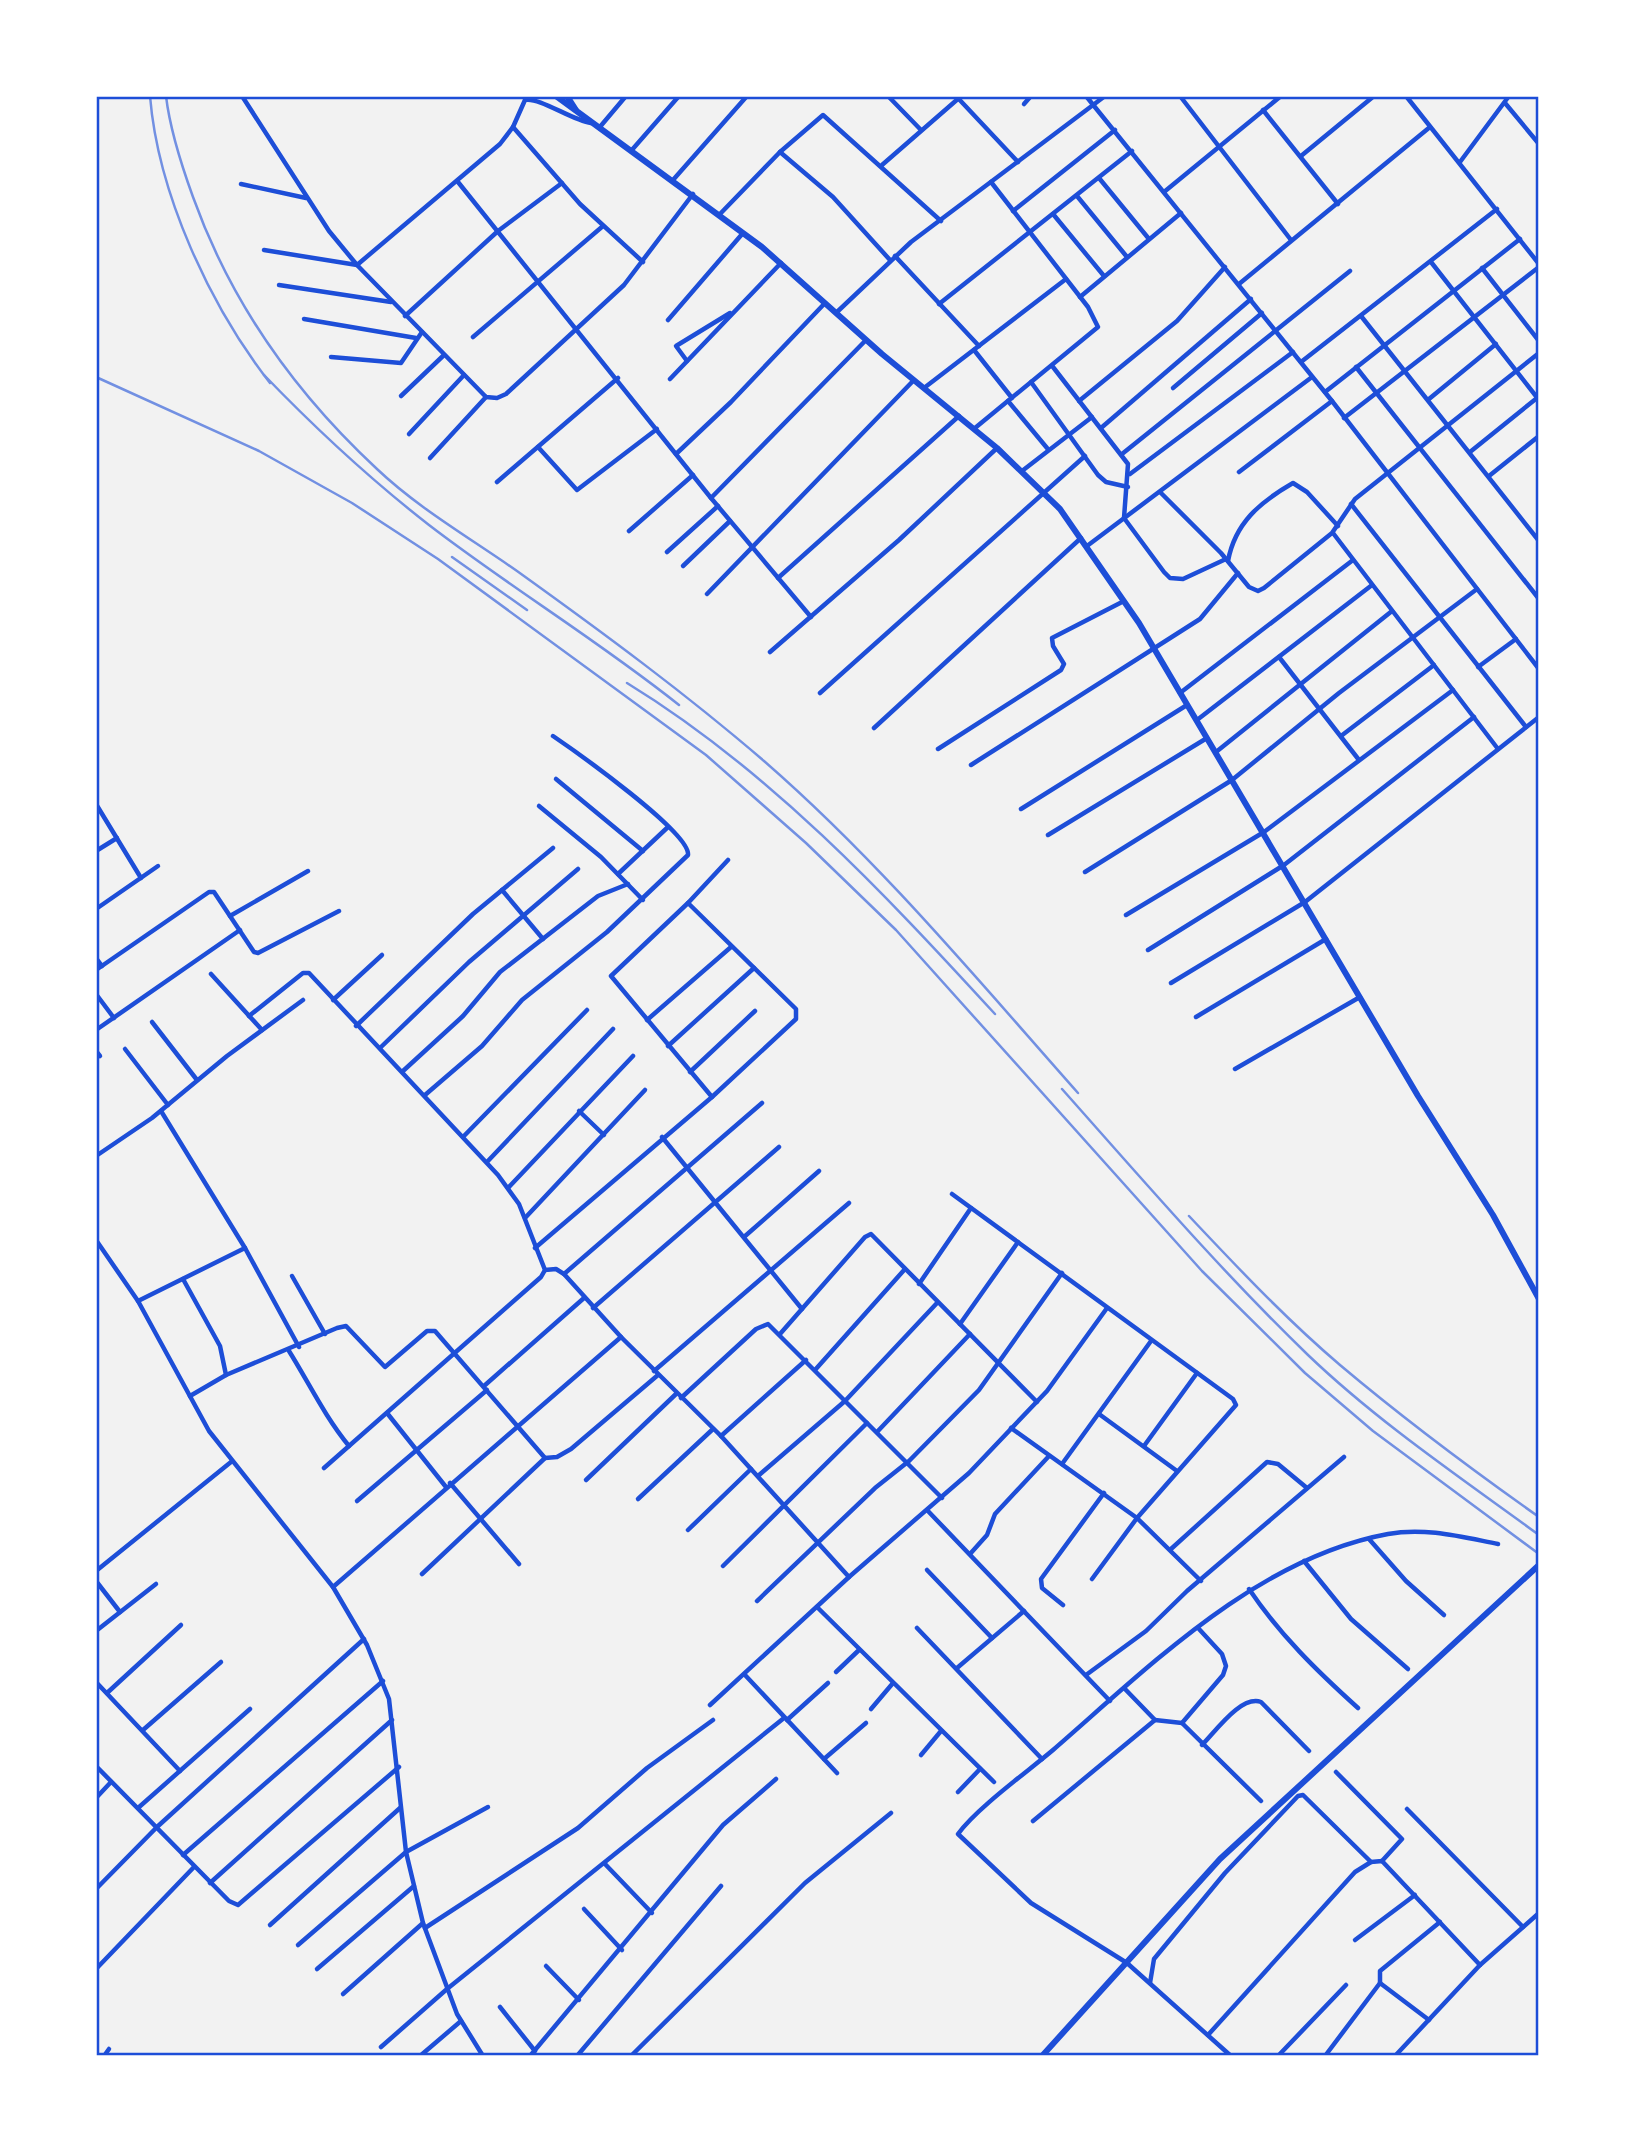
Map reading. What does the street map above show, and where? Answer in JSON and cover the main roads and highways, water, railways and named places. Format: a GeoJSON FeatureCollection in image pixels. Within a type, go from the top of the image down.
{"type":"FeatureCollection","features":[{"type":"Feature","properties":{"kind":"main road"},"geometry":{"type":"LineString","coordinates":[[556,96],[598,129],[720,214],[781,263],[913,381],[997,448],[1042,491],[1081,538],[1124,601],[1197,720],[1493,1216],[1539,1299]]}},
{"type":"Feature","properties":{"kind":"main road"},"geometry":{"type":"LineString","coordinates":[[567,96],[577,112]]}},
{"type":"Feature","properties":{"kind":"main road"},"geometry":{"type":"LineString","coordinates":[[1042,2056],[1220,1859],[1539,1565]]}},
{"type":"Feature","properties":{"kind":"railway"},"geometry":{"type":"LineString","coordinates":[[150,96],[164,171],[190,247],[227,319],[270,383]]}},
{"type":"Feature","properties":{"kind":"railway"},"geometry":{"type":"LineString","coordinates":[[166,96],[184,172],[208,236],[226,273],[268,344],[292,377],[347,440],[410,497],[612,640],[764,761],[887,880],[1078,1093]]}},
{"type":"Feature","properties":{"kind":"railway"},"geometry":{"type":"LineString","coordinates":[[264,375],[344,453],[429,525],[679,705]]}},
{"type":"Feature","properties":{"kind":"railway"},"geometry":{"type":"LineString","coordinates":[[96,377],[259,451],[352,503],[438,559],[706,755],[806,843],[896,930],[1202,1271],[1305,1373],[1373,1431],[1539,1554]]}},
{"type":"Feature","properties":{"kind":"railway"},"geometry":{"type":"LineString","coordinates":[[452,557],[527,610]]}},
{"type":"Feature","properties":{"kind":"railway"},"geometry":{"type":"LineString","coordinates":[[627,683],[729,754],[822,835],[910,923],[995,1014]]}},
{"type":"Feature","properties":{"kind":"railway"},"geometry":{"type":"LineString","coordinates":[[1062,1089],[1213,1258],[1308,1355],[1391,1426],[1539,1535]]}},
{"type":"Feature","properties":{"kind":"railway"},"geometry":{"type":"LineString","coordinates":[[1189,1216],[1281,1311],[1340,1365],[1438,1443],[1539,1517]]}}]}
